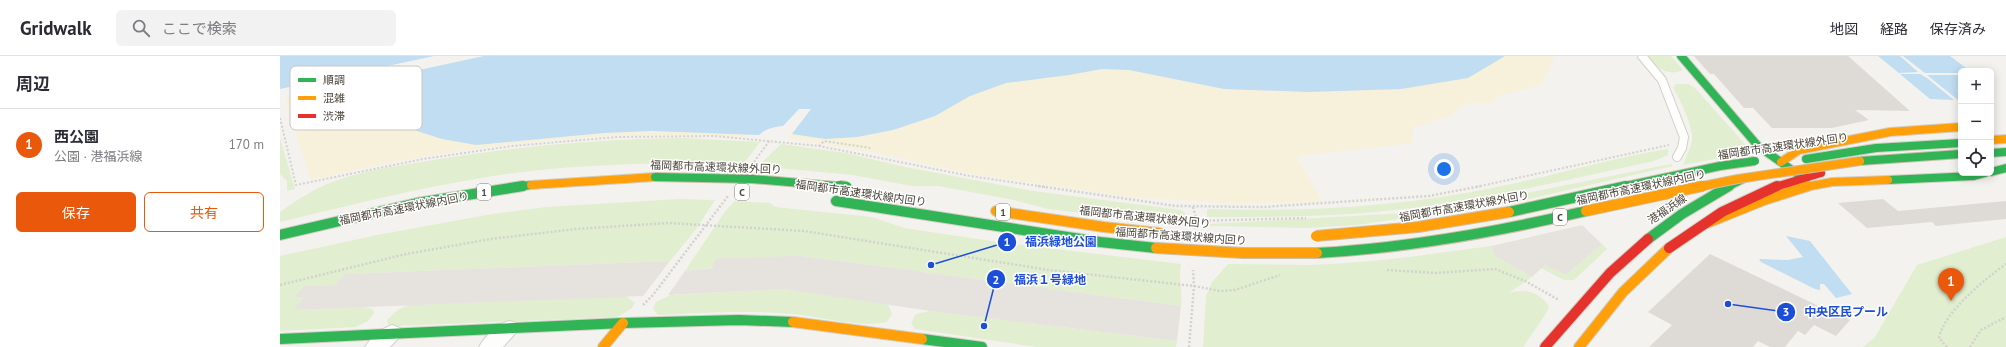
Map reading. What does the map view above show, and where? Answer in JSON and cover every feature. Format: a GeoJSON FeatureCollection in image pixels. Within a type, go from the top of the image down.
{"type":"FeatureCollection","features":[{"type":"Feature","properties":{"kind":"main road"},"geometry":{"type":"LineString","coordinates":[[1681,56],[1758,146],[1800,177],[1898,175],[1958,171]]}},
{"type":"Feature","properties":{"kind":"main road"},"geometry":{"type":"LineString","coordinates":[[1781,162],[1799,150],[1890,132],[1958,127]]}},
{"type":"Feature","properties":{"kind":"main road"},"geometry":{"type":"LineString","coordinates":[[1994,140],[2006,140]]}},
{"type":"Feature","properties":{"kind":"main road","name":"港福浜線"},"geometry":{"type":"LineString","coordinates":[[1545,347],[1591,293],[1631,251],[1663,225],[1736,182],[1781,162],[1876,148],[1958,142]]}},
{"type":"Feature","properties":{"kind":"main road","name":"福岡都市高速環状線外回り"},"geometry":{"type":"LineString","coordinates":[[1307,236],[1380,233],[1433,226],[1508,212],[1720,166],[1792,155],[1958,142]]}},
{"type":"Feature","properties":{"kind":"main road"},"geometry":{"type":"LineString","coordinates":[[1994,152],[2006,151]]}},
{"type":"Feature","properties":{"kind":"main road"},"geometry":{"type":"LineString","coordinates":[[1579,347],[1611,305],[1653,262],[1707,223],[1743,201],[1800,177],[1894,159],[1958,154]]}},
{"type":"Feature","properties":{"kind":"main road","name":"福岡都市高速環状線内回り"},"geometry":{"type":"LineString","coordinates":[[832,200],[1100,242],[1156,248],[1274,253],[1388,248],[1445,240],[1736,179],[1842,163],[1958,154]]}},
{"type":"Feature","properties":{"kind":"main road"},"geometry":{"type":"LineString","coordinates":[[1994,170],[2006,168]]}},
{"type":"Feature","properties":{"kind":"main road"},"geometry":{"type":"LineString","coordinates":[[1707,223],[1755,202],[1790,191],[1826,184],[1974,176]]}},
{"type":"Feature","properties":{"kind":"main road","name":"福岡都市高速環状線外回り"},"geometry":{"type":"LineString","coordinates":[[280,235],[384,210],[500,190],[557,183],[655,177],[752,179],[851,187]]}},
{"type":"Feature","properties":{"kind":"main road","name":"福岡都市高速環状線外回り"},"geometry":{"type":"LineString","coordinates":[[990,210],[1104,227],[1163,233]]}},
{"type":"Feature","properties":{"kind":"main road"},"geometry":{"type":"LineString","coordinates":[[280,339],[384,340],[509,328],[739,320],[804,323],[982,347]]}},
{"type":"Feature","properties":{"kind":"main road"},"geometry":{"type":"LineString","coordinates":[[603,347],[623,323]]}},
{"type":"Feature","properties":{"kind":"street"},"geometry":{"type":"LineString","coordinates":[[490,347],[509,328]]}},
{"type":"Feature","properties":{"kind":"lane"},"geometry":{"type":"LineString","coordinates":[[1642,56],[1662,80],[1684,137],[1682,148],[1677,157]]}},
{"type":"Feature","properties":{"kind":"path"},"geometry":{"type":"LineString","coordinates":[[280,118],[296,185],[423,158],[567,140],[663,135],[770,140],[819,146],[1035,187],[1129,200],[1193,206],[1295,206],[1429,196],[1494,184],[1670,144],[1682,148]]}},
{"type":"Feature","properties":{"kind":"path"},"geometry":{"type":"LineString","coordinates":[[752,165],[770,140]]}},
{"type":"Feature","properties":{"kind":"path"},"geometry":{"type":"LineString","coordinates":[[819,146],[824,141],[871,148]]}},
{"type":"Feature","properties":{"kind":"path"},"geometry":{"type":"LineString","coordinates":[[623,323],[653,295],[705,225],[730,195]]}},
{"type":"Feature","properties":{"kind":"path"},"geometry":{"type":"LineString","coordinates":[[1193,206],[1197,221],[1196,237]]}},
{"type":"Feature","properties":{"kind":"path"},"geometry":{"type":"LineString","coordinates":[[1197,221],[1308,218]]}},
{"type":"Feature","properties":{"kind":"path"},"geometry":{"type":"LineString","coordinates":[[280,285],[331,270],[469,242],[535,233],[662,224],[804,231],[1049,270],[1194,286],[1220,291],[1235,290],[1282,274]]}},
{"type":"Feature","properties":{"kind":"path"},"geometry":{"type":"LineString","coordinates":[[1947,347],[1939,338],[1940,327],[1980,284],[2006,264]]}},
{"type":"Feature","properties":{"kind":"path"},"geometry":{"type":"LineString","coordinates":[[1188,347],[1194,286],[1192,268]]}},
{"type":"Feature","properties":{"kind":"path"},"geometry":{"type":"LineString","coordinates":[[1379,270],[1435,273],[1495,269],[1525,281],[1559,300]]}},
{"type":"Feature","properties":{"kind":"path"},"geometry":{"type":"LineString","coordinates":[[1970,347],[1982,330],[2006,317]]}},
{"type":"Feature","properties":{"kind":"green space"},"geometry":{"type":"Polygon","coordinates":[[[1648,56],[1671,56],[1683,70],[1678,72],[1668,72],[1663,70],[1659,68],[1648,56]]]}},
{"type":"Feature","properties":{"kind":"green space"},"geometry":{"type":"Polygon","coordinates":[[[1676,84],[1688,84],[1695,88],[1752,152],[1683,165],[1692,141],[1692,136],[1686,114],[1673,88],[1676,84]]]}},
{"type":"Feature","properties":{"kind":"green space"},"geometry":{"type":"Polygon","coordinates":[[[280,138],[295,189],[287,191],[287,181],[280,174],[280,138]]]}},
{"type":"Feature","properties":{"kind":"green space"},"geometry":{"type":"Polygon","coordinates":[[[684,138],[760,142],[744,163],[612,165],[546,169],[514,173],[456,182],[280,222],[280,212],[313,191],[335,181],[373,170],[470,154],[531,147],[623,140],[684,138]]]}},
{"type":"Feature","properties":{"kind":"green space"},"geometry":{"type":"Polygon","coordinates":[[[781,144],[846,153],[905,167],[1033,191],[1181,210],[1186,214],[1188,226],[1048,209],[1014,200],[938,186],[912,186],[852,175],[758,166],[781,144]]]}},
{"type":"Feature","properties":{"kind":"green space"},"geometry":{"type":"Polygon","coordinates":[[[1668,149],[1668,155],[1654,161],[1529,188],[1435,205],[1380,212],[1330,215],[1281,217],[1207,217],[1207,209],[1280,210],[1353,207],[1389,204],[1461,194],[1540,178],[1625,157],[1668,149]]]}},
{"type":"Feature","properties":{"kind":"green space"},"geometry":{"type":"Polygon","coordinates":[[[1671,164],[1673,166],[1515,202],[1357,225],[1305,228],[1208,226],[1208,224],[1407,213],[1507,197],[1671,164]]]}},
{"type":"Feature","properties":{"kind":"green space"},"geometry":{"type":"Polygon","coordinates":[[[679,199],[715,200],[697,228],[670,261],[345,274],[335,285],[304,286],[293,297],[305,297],[293,310],[364,307],[373,309],[374,313],[368,321],[356,327],[280,331],[280,256],[377,235],[492,214],[546,207],[679,199]]]}},
{"type":"Feature","properties":{"kind":"green space"},"geometry":{"type":"Polygon","coordinates":[[[735,201],[770,203],[775,207],[872,217],[904,228],[998,242],[1181,264],[1181,306],[802,256],[685,271],[726,210],[735,201]]]}},
{"type":"Feature","properties":{"kind":"green space"},"geometry":{"type":"Polygon","coordinates":[[[2006,237],[2006,347],[1863,347],[1875,337],[1917,265],[2006,237]]]}},
{"type":"Feature","properties":{"kind":"green space"},"geometry":{"type":"Polygon","coordinates":[[[1602,244],[1607,249],[1574,280],[1564,280],[1541,268],[1545,264],[1566,275],[1602,244]]]}},
{"type":"Feature","properties":{"kind":"green space"},"geometry":{"type":"Polygon","coordinates":[[[1491,246],[1495,256],[1532,277],[1509,293],[1521,291],[1532,292],[1541,297],[1549,306],[1547,312],[1523,347],[1203,347],[1206,296],[1212,282],[1228,264],[1333,264],[1401,258],[1491,246]]]}},
{"type":"Feature","properties":{"kind":"green space"},"geometry":{"type":"Polygon","coordinates":[[[784,289],[888,304],[892,314],[887,322],[864,324],[805,315],[759,312],[658,315],[653,309],[656,302],[671,295],[784,289]]]}},
{"type":"Feature","properties":{"kind":"green space"},"geometry":{"type":"Polygon","coordinates":[[[626,296],[635,303],[632,308],[617,317],[395,326],[388,324],[387,320],[399,309],[409,305],[626,296]]]}},
{"type":"Feature","properties":{"kind":"green space"},"geometry":{"type":"Polygon","coordinates":[[[930,311],[1177,341],[1176,347],[1037,347],[915,329],[911,323],[916,314],[930,311]]]}},
{"type":"Feature","properties":{"kind":"sand"},"geometry":{"type":"Polygon","coordinates":[[[1555,56],[1541,85],[1498,96],[1492,103],[1469,103],[1458,109],[1452,115],[1413,128],[1412,143],[1296,156],[1322,202],[1226,203],[1130,197],[972,174],[878,153],[788,138],[814,108],[802,106],[750,128],[748,137],[638,135],[528,142],[419,158],[311,180],[295,130],[422,130],[422,75],[1555,56]]]}},
{"type":"Feature","properties":{"kind":"sand"},"geometry":{"type":"Polygon","coordinates":[[[290,97],[290,114],[285,98],[290,97]]]}},
{"type":"Feature","properties":{"kind":"shaded area"},"geometry":{"type":"Polygon","coordinates":[[[1582,225],[1602,244],[1566,275],[1545,265],[1532,277],[1495,256],[1491,246],[1582,225]]]}},
{"type":"Feature","properties":{"kind":"shaded area"},"geometry":{"type":"Polygon","coordinates":[[[802,256],[1181,306],[1177,341],[930,311],[784,289],[668,295],[685,271],[712,268],[717,258],[802,256]]]}},
{"type":"Feature","properties":{"kind":"shaded area"},"geometry":{"type":"Polygon","coordinates":[[[670,261],[643,296],[293,310],[304,297],[293,297],[304,286],[335,285],[345,274],[670,261]]]}},
{"type":"Feature","properties":{"kind":"water"},"geometry":{"type":"Polygon","coordinates":[[[280,56],[434,56],[387,66],[290,66],[290,87],[280,89],[280,56]]]}},
{"type":"Feature","properties":{"kind":"water"},"geometry":{"type":"Polygon","coordinates":[[[484,56],[1505,56],[1468,78],[1401,89],[1309,92],[1224,89],[1129,70],[1102,69],[1006,83],[970,96],[935,116],[893,130],[857,137],[825,139],[792,134],[811,109],[799,109],[783,126],[764,131],[759,135],[652,131],[604,133],[476,145],[442,139],[414,130],[422,130],[422,69],[484,56]]]}},
{"type":"Feature","properties":{"kind":"water"},"geometry":{"type":"Polygon","coordinates":[[[1878,56],[1900,56],[1918,72],[1899,73],[1878,56]]]}},
{"type":"Feature","properties":{"kind":"water"},"geometry":{"type":"Polygon","coordinates":[[[1903,56],[1950,56],[1966,68],[1958,68],[1958,73],[1925,73],[1903,56]]]}},
{"type":"Feature","properties":{"kind":"water"},"geometry":{"type":"Polygon","coordinates":[[[1900,74],[1920,74],[1954,100],[1930,99],[1900,74]]]}},
{"type":"Feature","properties":{"kind":"water"},"geometry":{"type":"Polygon","coordinates":[[[1927,75],[1958,75],[1958,100],[1927,75]]]}},
{"type":"Feature","properties":{"kind":"water"},"geometry":{"type":"Polygon","coordinates":[[[1786,236],[1810,241],[1852,294],[1836,298],[1824,284],[1820,284],[1820,290],[1815,289],[1761,262],[1759,259],[1788,260],[1803,257],[1786,236]]]}},
{"type":"Feature","properties":{"kind":"building"},"geometry":{"type":"Polygon","coordinates":[[[1694,56],[1848,56],[1910,111],[1855,110],[1869,120],[1832,128],[1772,128],[1753,108],[1744,108],[1714,74],[1710,74],[1694,56]]]}},
{"type":"Feature","properties":{"kind":"building"},"geometry":{"type":"Polygon","coordinates":[[[1883,199],[1898,211],[2006,201],[2006,219],[1936,226],[1932,222],[1867,228],[1838,203],[1883,199]]]}},
{"type":"Feature","properties":{"kind":"building"},"geometry":{"type":"Polygon","coordinates":[[[1710,254],[1827,310],[1828,308],[1850,320],[1836,336],[1814,325],[1805,335],[1798,331],[1785,347],[1770,347],[1758,341],[1753,347],[1649,347],[1672,325],[1648,312],[1710,254]]]}},
{"type":"Feature","properties":{"kind":"traffic: fast"},"geometry":{"type":"LineString","coordinates":[[1681,56],[1758,146],[1799,175]]}},
{"type":"Feature","properties":{"kind":"traffic: fast"},"geometry":{"type":"LineString","coordinates":[[1806,159],[1876,148],[1958,143]]}},
{"type":"Feature","properties":{"kind":"traffic: fast"},"geometry":{"type":"LineString","coordinates":[[1994,153],[2006,152]]}},
{"type":"Feature","properties":{"kind":"traffic: fast"},"geometry":{"type":"LineString","coordinates":[[1860,161],[1958,154]]}},
{"type":"Feature","properties":{"kind":"traffic: fast"},"geometry":{"type":"LineString","coordinates":[[1509,212],[1720,166],[1755,161]]}},
{"type":"Feature","properties":{"kind":"traffic: fast"},"geometry":{"type":"LineString","coordinates":[[1994,171],[2006,168]]}},
{"type":"Feature","properties":{"kind":"traffic: fast"},"geometry":{"type":"LineString","coordinates":[[1888,180],[1974,176]]}},
{"type":"Feature","properties":{"kind":"traffic: fast"},"geometry":{"type":"LineString","coordinates":[[655,177],[752,179],[847,187]]}},
{"type":"Feature","properties":{"kind":"traffic: fast"},"geometry":{"type":"LineString","coordinates":[[1648,239],[1670,221],[1743,179]]}},
{"type":"Feature","properties":{"kind":"traffic: fast"},"geometry":{"type":"LineString","coordinates":[[280,235],[417,203],[531,185]]}},
{"type":"Feature","properties":{"kind":"traffic: fast"},"geometry":{"type":"LineString","coordinates":[[836,201],[1100,242],[1156,248]]}},
{"type":"Feature","properties":{"kind":"traffic: fast"},"geometry":{"type":"LineString","coordinates":[[1317,253],[1385,248],[1452,239],[1586,211]]}},
{"type":"Feature","properties":{"kind":"traffic: fast"},"geometry":{"type":"LineString","coordinates":[[280,339],[623,323],[739,320],[793,322]]}},
{"type":"Feature","properties":{"kind":"traffic: fast"},"geometry":{"type":"LineString","coordinates":[[922,339],[982,347]]}},
{"type":"Feature","properties":{"kind":"traffic: slow"},"geometry":{"type":"LineString","coordinates":[[1781,162],[1799,150],[1890,132],[1958,127]]}},
{"type":"Feature","properties":{"kind":"traffic: slow"},"geometry":{"type":"LineString","coordinates":[[1994,140],[2006,139]]}},
{"type":"Feature","properties":{"kind":"traffic: slow"},"geometry":{"type":"LineString","coordinates":[[1586,211],[1738,179],[1860,161]]}},
{"type":"Feature","properties":{"kind":"traffic: slow"},"geometry":{"type":"LineString","coordinates":[[531,185],[655,177]]}},
{"type":"Feature","properties":{"kind":"traffic: slow"},"geometry":{"type":"LineString","coordinates":[[1707,223],[1764,200],[1808,186],[1839,181],[1888,180]]}},
{"type":"Feature","properties":{"kind":"traffic: slow"},"geometry":{"type":"LineString","coordinates":[[996,211],[1104,227],[1159,233]]}},
{"type":"Feature","properties":{"kind":"traffic: slow"},"geometry":{"type":"LineString","coordinates":[[1316,236],[1418,227],[1509,212]]}},
{"type":"Feature","properties":{"kind":"traffic: slow"},"geometry":{"type":"LineString","coordinates":[[1156,248],[1243,253],[1317,253]]}},
{"type":"Feature","properties":{"kind":"traffic: slow"},"geometry":{"type":"LineString","coordinates":[[1579,347],[1623,292],[1669,248]]}},
{"type":"Feature","properties":{"kind":"traffic: slow"},"geometry":{"type":"LineString","coordinates":[[793,322],[922,339]]}},
{"type":"Feature","properties":{"kind":"traffic: slow"},"geometry":{"type":"LineString","coordinates":[[603,347],[623,323]]}},
{"type":"Feature","properties":{"kind":"traffic: jam"},"geometry":{"type":"LineString","coordinates":[[1669,248],[1704,223],[1741,202],[1780,185],[1821,173]]}},
{"type":"Feature","properties":{"kind":"traffic: jam"},"geometry":{"type":"LineString","coordinates":[[1545,347],[1610,273],[1648,239]]}},
{"type":"Feature","properties":{"kind":"place","name":"福浜緑地公園"},"geometry":{"type":"Point","coordinates":[931,265]}},
{"type":"Feature","properties":{"kind":"place","name":"西公園"},"geometry":{"type":"Point","coordinates":[1951,301]}},
{"type":"Feature","properties":{"kind":"place","name":"中央区民プール"},"geometry":{"type":"Point","coordinates":[1728,304]}},
{"type":"Feature","properties":{"kind":"place","name":"福浜１号緑地"},"geometry":{"type":"Point","coordinates":[984,326]}}]}
